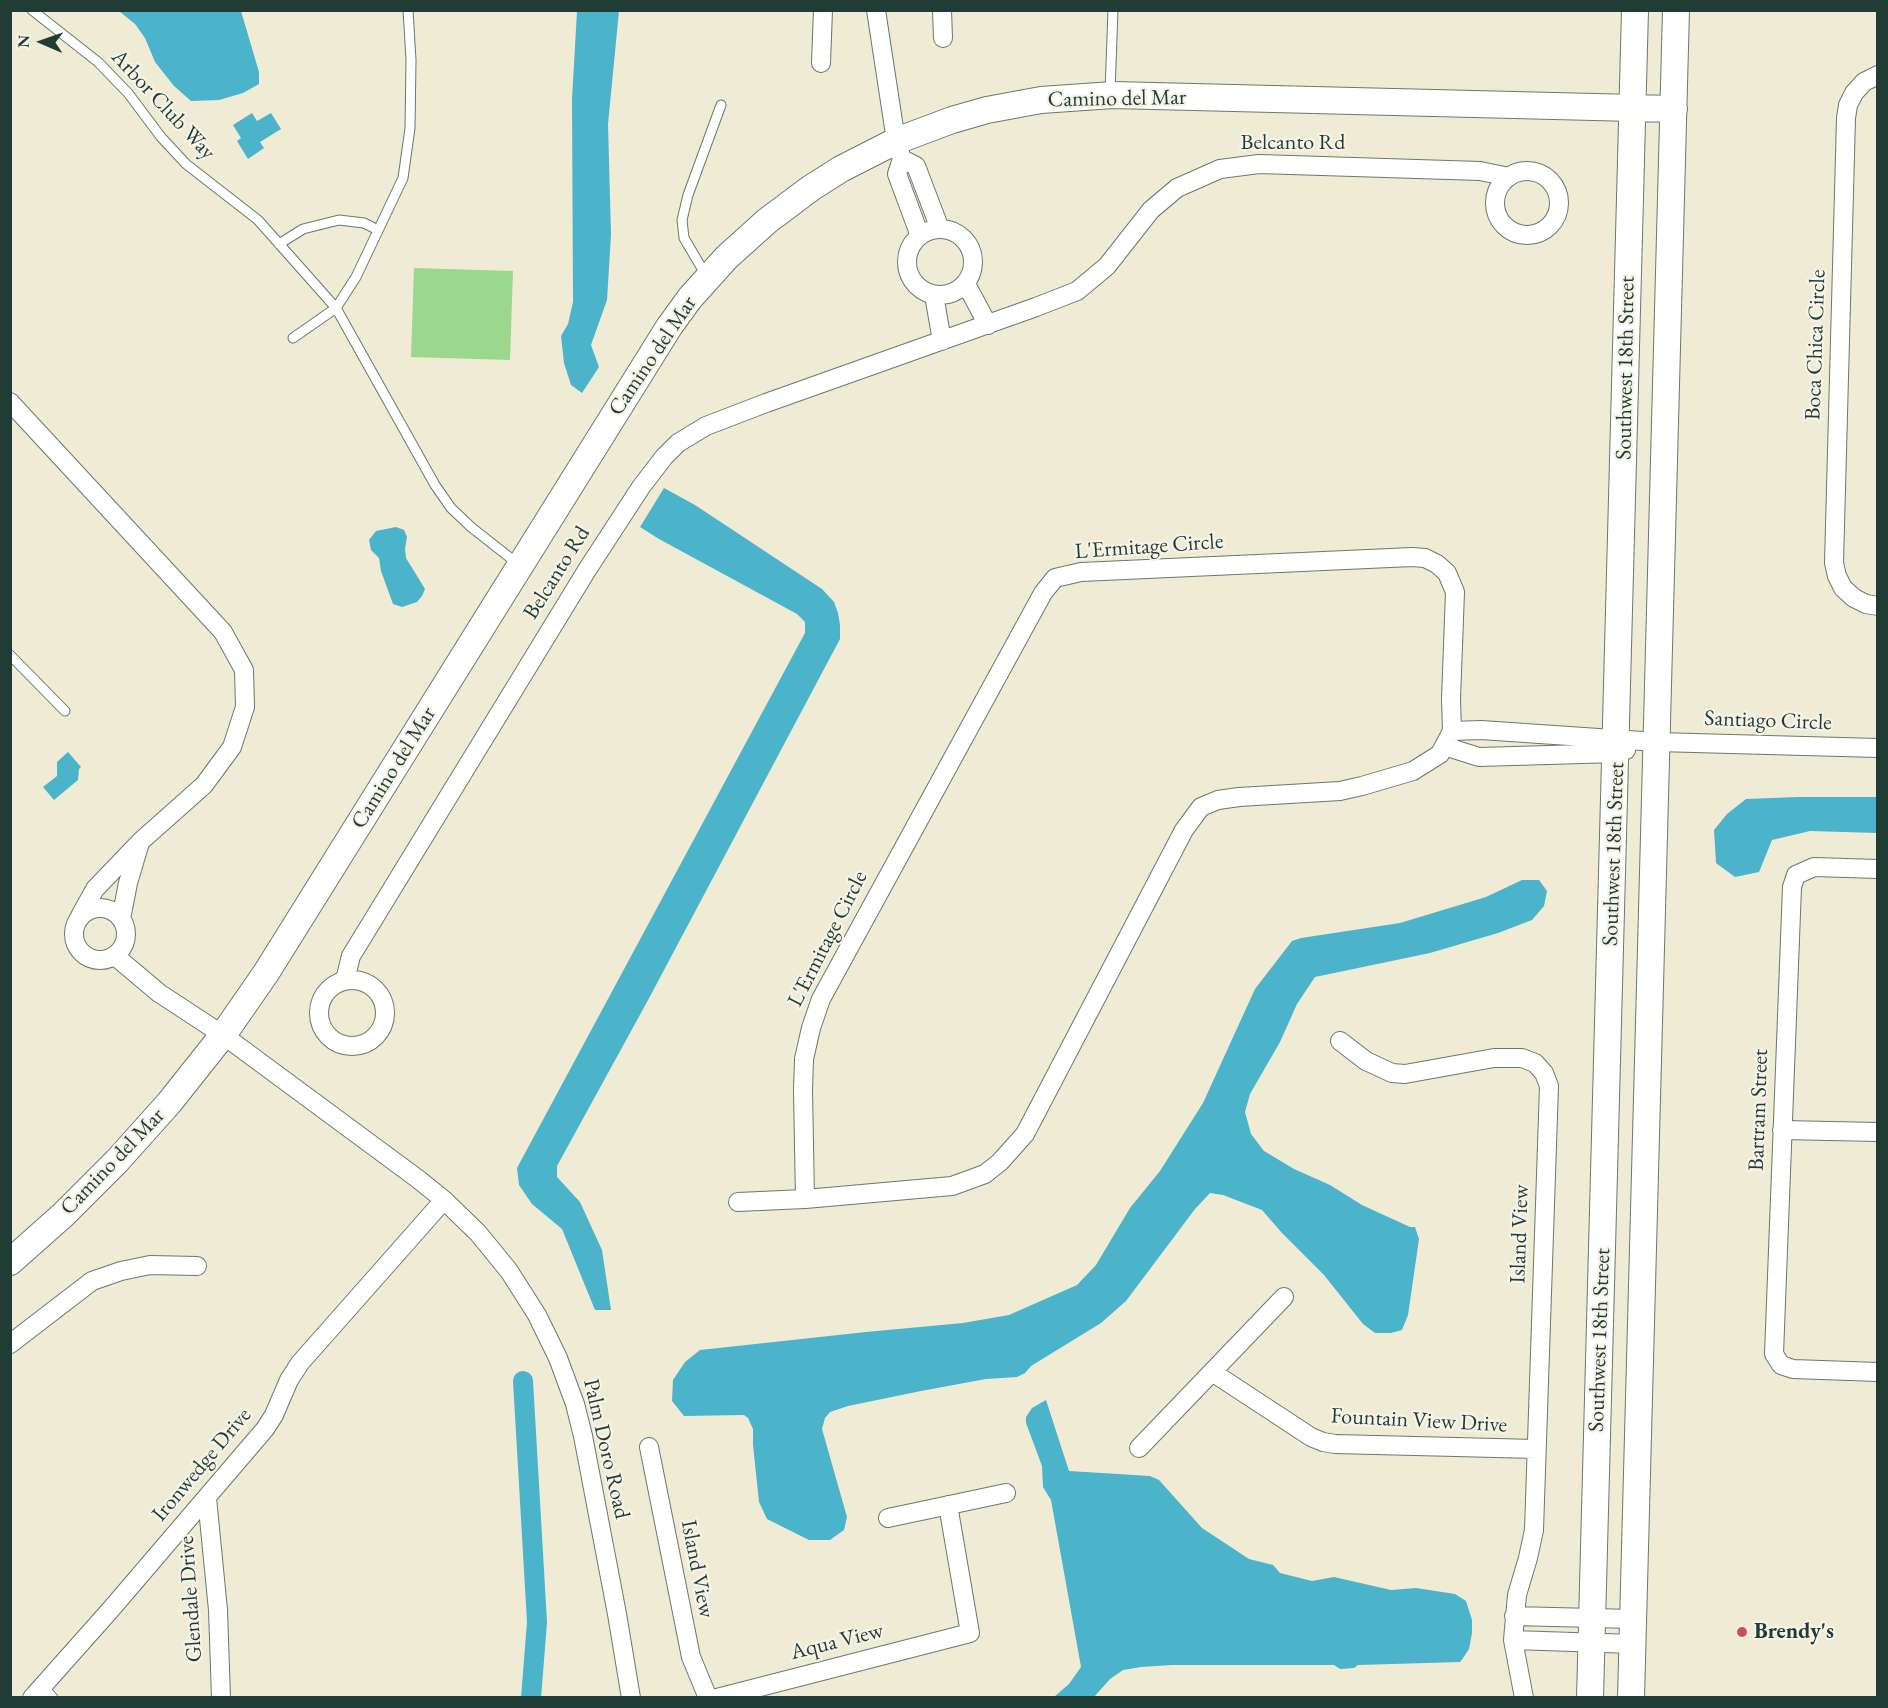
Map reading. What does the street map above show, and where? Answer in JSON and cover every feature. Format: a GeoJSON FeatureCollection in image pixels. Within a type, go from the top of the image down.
{"type":"FeatureCollection","features":[{"type":"Feature","properties":{"kind":"main road","name":"Southwest 18th Street"},"geometry":{"type":"LineString","coordinates":[[1590,1698],[1635,10]]}},
{"type":"Feature","properties":{"kind":"main road","name":"Southwest 18th Street"},"geometry":{"type":"LineString","coordinates":[[1631,1698],[1676,10]]}},
{"type":"Feature","properties":{"kind":"main road","name":"Camino del Mar"},"geometry":{"type":"LineString","coordinates":[[10,1262],[63,1215],[117,1161],[169,1103],[223,1035],[266,973],[658,342],[690,298],[727,257],[767,220],[810,188],[841,168],[899,150],[952,120],[987,110],[1041,100],[1110,95],[1674,109]]}},
{"type":"Feature","properties":{"kind":"street"},"geometry":{"type":"LineString","coordinates":[[821,63],[823,10]]}},
{"type":"Feature","properties":{"kind":"street"},"geometry":{"type":"LineString","coordinates":[[876,10],[899,150],[897,174],[920,236]]}},
{"type":"Feature","properties":{"kind":"street"},"geometry":{"type":"LineString","coordinates":[[942,10],[943,38]]}},
{"type":"Feature","properties":{"kind":"street","name":"Boca Chica Circle"},"geometry":{"type":"LineString","coordinates":[[1878,75],[1864,82],[1854,93],[1848,105],[1846,118],[1834,562],[1837,576],[1854,598],[1866,604],[1878,606]]}},
{"type":"Feature","properties":{"kind":"street"},"geometry":{"type":"LineString","coordinates":[[899,150],[916,166],[940,229]]}},
{"type":"Feature","properties":{"kind":"street","name":"Belcanto Rd"},"geometry":{"type":"LineString","coordinates":[[345,980],[351,956],[587,570],[641,487],[678,443],[706,426],[1077,291],[1107,266],[1151,210],[1177,188],[1220,169],[1259,164],[1480,171],[1509,177]]}},
{"type":"Feature","properties":{"kind":"street"},"geometry":{"type":"LineString","coordinates":[[940,229],[960,236],[967,243],[974,263],[966,284],[947,296],[924,292],[909,276],[907,265],[912,243],[929,231],[940,229]]}},
{"type":"Feature","properties":{"kind":"street"},"geometry":{"type":"LineString","coordinates":[[966,284],[988,325]]}},
{"type":"Feature","properties":{"kind":"street"},"geometry":{"type":"LineString","coordinates":[[934,295],[942,341]]}},
{"type":"Feature","properties":{"kind":"street"},"geometry":{"type":"LineString","coordinates":[[10,402],[223,632],[244,670],[244,707],[232,747],[204,785],[141,841],[95,889],[80,916],[74,930],[74,939],[76,947],[82,954],[98,961],[115,956],[125,941],[126,933],[121,919],[110,909],[102,908],[94,908],[80,916]]}},
{"type":"Feature","properties":{"kind":"street","name":"L'Ermitage Circle"},"geometry":{"type":"LineString","coordinates":[[805,1199],[804,1059],[821,999],[1042,593],[1055,578],[1081,572],[1400,557],[1425,558],[1437,564],[1447,573],[1455,592],[1448,739]]}},
{"type":"Feature","properties":{"kind":"street"},"geometry":{"type":"LineString","coordinates":[[1448,739],[1509,731],[1617,745]]}},
{"type":"Feature","properties":{"kind":"street"},"geometry":{"type":"LineString","coordinates":[[1448,739],[1479,757],[1657,742]]}},
{"type":"Feature","properties":{"kind":"street"},"geometry":{"type":"LineString","coordinates":[[738,1202],[805,1199],[952,1186],[985,1174],[1000,1162],[1025,1134],[1185,830],[1202,807],[1239,797],[1340,791],[1362,786],[1413,771],[1440,754],[1448,739]]}},
{"type":"Feature","properties":{"kind":"street","name":"Santiago Circle"},"geometry":{"type":"LineString","coordinates":[[1657,742],[1878,748]]}},
{"type":"Feature","properties":{"kind":"street"},"geometry":{"type":"LineString","coordinates":[[121,919],[128,883],[141,841]]}},
{"type":"Feature","properties":{"kind":"street","name":"Bartram Street"},"geometry":{"type":"LineString","coordinates":[[1878,869],[1814,867],[1796,875],[1792,887],[1774,1354],[1781,1365],[1793,1369],[1878,1372]]}},
{"type":"Feature","properties":{"kind":"street","name":"Palm Doro Road"},"geometry":{"type":"LineString","coordinates":[[115,956],[159,993],[223,1035],[444,1200],[478,1233],[509,1271],[537,1315],[558,1358],[574,1404],[583,1436],[631,1698]]}},
{"type":"Feature","properties":{"kind":"street","name":"Island View"},"geometry":{"type":"LineString","coordinates":[[1340,1041],[1366,1061],[1392,1073],[1404,1074],[1494,1058],[1522,1059],[1535,1063],[1544,1073],[1549,1086],[1534,1530],[1517,1594],[1513,1640],[1524,1698]]}},
{"type":"Feature","properties":{"kind":"street"},"geometry":{"type":"LineString","coordinates":[[1782,1130],[1878,1132]]}},
{"type":"Feature","properties":{"kind":"street","name":"Ironwedge Drive"},"geometry":{"type":"LineString","coordinates":[[42,1694],[270,1423],[289,1380],[300,1363],[444,1200]]}},
{"type":"Feature","properties":{"kind":"street"},"geometry":{"type":"LineString","coordinates":[[10,1344],[92,1281],[121,1271],[150,1265],[197,1266]]}},
{"type":"Feature","properties":{"kind":"street"},"geometry":{"type":"LineString","coordinates":[[1138,1448],[1284,1297]]}},
{"type":"Feature","properties":{"kind":"street","name":"Fountain View Drive"},"geometry":{"type":"LineString","coordinates":[[1212,1372],[1311,1437],[1323,1442],[1536,1449]]}},
{"type":"Feature","properties":{"kind":"street","name":"Island View"},"geometry":{"type":"LineString","coordinates":[[649,1447],[691,1657],[708,1698]]}},
{"type":"Feature","properties":{"kind":"street"},"geometry":{"type":"LineString","coordinates":[[888,1518],[1006,1493]]}},
{"type":"Feature","properties":{"kind":"street","name":"Glendale Drive"},"geometry":{"type":"LineString","coordinates":[[207,1498],[219,1610],[220,1698]]}},
{"type":"Feature","properties":{"kind":"street","name":"Aqua View"},"geometry":{"type":"LineString","coordinates":[[717,1698],[970,1633],[948,1505]]}},
{"type":"Feature","properties":{"kind":"street"},"geometry":{"type":"LineString","coordinates":[[1514,1616],[1592,1630],[1633,1632]]}},
{"type":"Feature","properties":{"kind":"street"},"geometry":{"type":"LineString","coordinates":[[1513,1640],[1592,1630],[1633,1632]]}},
{"type":"Feature","properties":{"kind":"lane","name":"Arbor Club Way"},"geometry":{"type":"LineString","coordinates":[[32,10],[98,62],[128,93],[161,137],[186,164],[258,220],[336,308],[435,485],[451,508],[519,566]]}},
{"type":"Feature","properties":{"kind":"lane"},"geometry":{"type":"LineString","coordinates":[[293,338],[336,308],[356,277],[403,178],[408,145],[411,60],[408,10]]}},
{"type":"Feature","properties":{"kind":"lane"},"geometry":{"type":"LineString","coordinates":[[1110,95],[1113,10]]}},
{"type":"Feature","properties":{"kind":"lane"},"geometry":{"type":"LineString","coordinates":[[708,279],[684,238],[682,219],[688,195],[721,105]]}},
{"type":"Feature","properties":{"kind":"lane"},"geometry":{"type":"LineString","coordinates":[[279,244],[303,229],[339,220],[364,223],[378,230]]}},
{"type":"Feature","properties":{"kind":"lane"},"geometry":{"type":"LineString","coordinates":[[10,655],[65,711]]}},
{"type":"Feature","properties":{"kind":"green space"},"geometry":{"type":"Polygon","coordinates":[[[414,268],[513,271],[510,360],[411,357],[414,268]]]}},
{"type":"Feature","properties":{"kind":"water"},"geometry":{"type":"Polygon","coordinates":[[[119,11],[241,11],[259,72],[259,84],[243,93],[219,100],[191,101],[174,86],[155,62],[145,38],[135,24],[119,11]]]}},
{"type":"Feature","properties":{"kind":"water"},"geometry":{"type":"Polygon","coordinates":[[[577,11],[619,11],[608,124],[611,235],[607,300],[591,345],[599,367],[582,393],[571,385],[564,363],[561,336],[568,324],[573,302],[572,99],[577,11]]]}},
{"type":"Feature","properties":{"kind":"water"},"geometry":{"type":"Polygon","coordinates":[[[252,113],[257,121],[271,113],[281,129],[260,142],[264,148],[248,159],[237,141],[241,138],[233,125],[252,113]]]}},
{"type":"Feature","properties":{"kind":"water"},"geometry":{"type":"Polygon","coordinates":[[[664,488],[695,505],[822,589],[834,602],[838,613],[840,639],[557,1166],[557,1177],[580,1202],[602,1250],[611,1310],[595,1310],[562,1229],[532,1204],[519,1185],[517,1168],[805,633],[805,622],[797,614],[640,527],[664,488]]]}},
{"type":"Feature","properties":{"kind":"water"},"geometry":{"type":"Polygon","coordinates":[[[396,527],[404,530],[407,537],[406,558],[425,589],[417,602],[402,607],[393,604],[381,571],[379,558],[371,550],[369,540],[376,531],[396,527]]]}},
{"type":"Feature","properties":{"kind":"water"},"geometry":{"type":"Polygon","coordinates":[[[68,752],[81,767],[78,780],[54,800],[43,787],[57,776],[57,762],[68,752]]]}},
{"type":"Feature","properties":{"kind":"water"},"geometry":{"type":"Polygon","coordinates":[[[1877,797],[1877,833],[1810,831],[1772,840],[1759,872],[1735,877],[1716,863],[1714,830],[1727,814],[1746,799],[1877,797]]]}},
{"type":"Feature","properties":{"kind":"water"},"geometry":{"type":"Polygon","coordinates":[[[1522,880],[1539,880],[1547,891],[1544,906],[1532,920],[1498,933],[1430,953],[1315,977],[1297,1004],[1280,1042],[1250,1094],[1245,1112],[1251,1134],[1264,1151],[1294,1169],[1330,1185],[1362,1205],[1410,1227],[1415,1227],[1419,1239],[1408,1315],[1402,1330],[1375,1333],[1363,1324],[1324,1275],[1262,1210],[1223,1195],[1210,1193],[1195,1209],[1126,1301],[1101,1323],[1031,1366],[1025,1373],[1017,1377],[986,1379],[921,1391],[830,1412],[825,1418],[822,1429],[847,1517],[844,1530],[830,1540],[809,1540],[767,1519],[759,1502],[753,1429],[748,1418],[744,1415],[684,1416],[672,1401],[673,1380],[685,1362],[700,1350],[963,1323],[1009,1315],[1077,1285],[1096,1265],[1130,1208],[1160,1171],[1203,1103],[1255,989],[1292,941],[1400,923],[1486,897],[1522,880]]]}},
{"type":"Feature","properties":{"kind":"water"},"geometry":{"type":"Polygon","coordinates":[[[1046,1400],[1069,1471],[1150,1476],[1159,1480],[1202,1528],[1249,1559],[1273,1565],[1280,1573],[1312,1581],[1334,1577],[1391,1590],[1416,1588],[1455,1594],[1466,1601],[1472,1620],[1469,1649],[1460,1662],[1358,1665],[1354,1668],[1340,1669],[1334,1665],[1141,1667],[1123,1670],[1110,1679],[1094,1697],[1054,1697],[1069,1684],[1081,1667],[1051,1500],[1043,1487],[1042,1466],[1026,1423],[1026,1417],[1032,1408],[1046,1400]]]}},
{"type":"Feature","properties":{"kind":"waterway"},"geometry":{"type":"LineString","coordinates":[[523,1381],[537,1622],[531,1698]]}},
{"type":"Feature","properties":{"kind":"place","name":"Brendy's"},"geometry":{"type":"Point","coordinates":[1742,1632]}}]}
